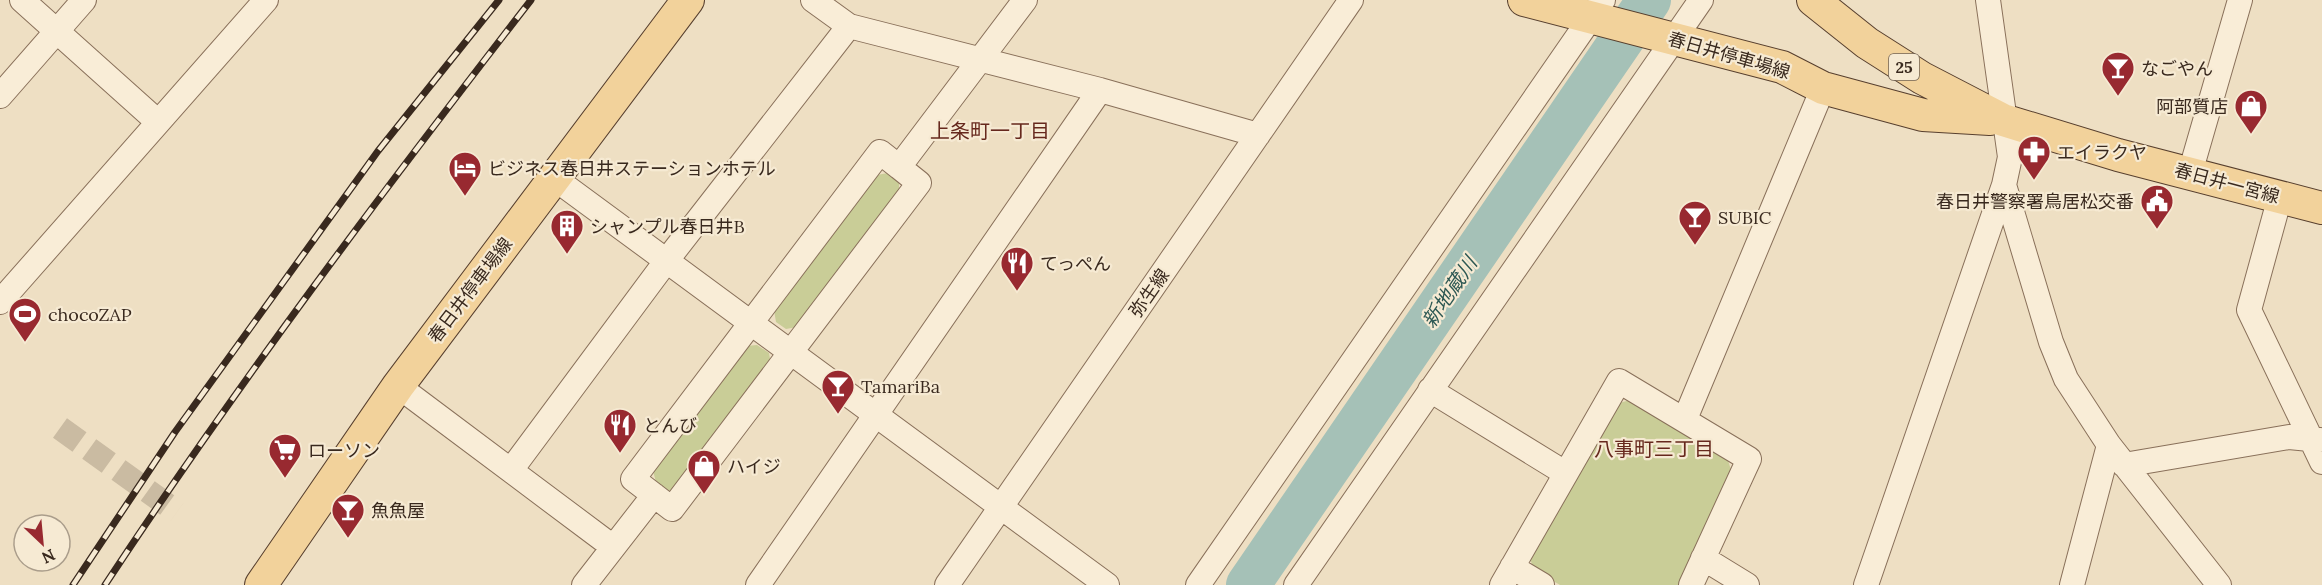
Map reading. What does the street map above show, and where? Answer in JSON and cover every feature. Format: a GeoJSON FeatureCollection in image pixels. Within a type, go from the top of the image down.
{"type":"FeatureCollection","features":[{"type":"Feature","properties":{"kind":"main road","name":"春日井停車場線"},"geometry":{"type":"LineString","coordinates":[[261,585],[398,386],[688,0]]}},
{"type":"Feature","properties":{"kind":"main road","name":"春日井停車場線"},"geometry":{"type":"LineString","coordinates":[[1524,0],[1599,13],[1667,37],[1782,67],[1823,88],[1923,115],[2003,120]]}},
{"type":"Feature","properties":{"kind":"main road","name":"春日井一宮線"},"geometry":{"type":"LineString","coordinates":[[1813,0],[1867,43],[1922,78],[2003,120],[2322,208]]}},
{"type":"Feature","properties":{"kind":"street"},"geometry":{"type":"LineString","coordinates":[[21,0],[158,122]]}},
{"type":"Feature","properties":{"kind":"street"},"geometry":{"type":"LineString","coordinates":[[0,96],[84,0]]}},
{"type":"Feature","properties":{"kind":"street"},"geometry":{"type":"LineString","coordinates":[[0,302],[266,0]]}},
{"type":"Feature","properties":{"kind":"street"},"geometry":{"type":"LineString","coordinates":[[813,0],[849,26],[1100,90],[1258,135]]}},
{"type":"Feature","properties":{"kind":"street"},"geometry":{"type":"LineString","coordinates":[[899,167],[1025,0]]}},
{"type":"Feature","properties":{"kind":"street","name":"弥生線"},"geometry":{"type":"LineString","coordinates":[[947,585],[1351,0]]}},
{"type":"Feature","properties":{"kind":"street"},"geometry":{"type":"LineString","coordinates":[[1296,585],[1667,37],[1701,0]]}},
{"type":"Feature","properties":{"kind":"street"},"geometry":{"type":"LineString","coordinates":[[1866,585],[2004,185],[2010,157],[1988,0]]}},
{"type":"Feature","properties":{"kind":"street"},"geometry":{"type":"LineString","coordinates":[[2190,173],[2240,0]]}},
{"type":"Feature","properties":{"kind":"street"},"geometry":{"type":"LineString","coordinates":[[1198,585],[1599,13]]}},
{"type":"Feature","properties":{"kind":"street"},"geometry":{"type":"LineString","coordinates":[[511,470],[667,260],[849,26]]}},
{"type":"Feature","properties":{"kind":"street"},"geometry":{"type":"LineString","coordinates":[[1685,419],[1823,88]]}},
{"type":"Feature","properties":{"kind":"street"},"geometry":{"type":"LineString","coordinates":[[758,585],[877,416],[1100,90]]}},
{"type":"Feature","properties":{"kind":"street"},"geometry":{"type":"LineString","coordinates":[[880,152],[919,183],[672,509],[633,479],[751,323],[880,152]]}},
{"type":"Feature","properties":{"kind":"street"},"geometry":{"type":"LineString","coordinates":[[554,178],[1107,585]]}},
{"type":"Feature","properties":{"kind":"street"},"geometry":{"type":"LineString","coordinates":[[2004,185],[2051,342],[2062,370],[2109,445],[2219,585]]}},
{"type":"Feature","properties":{"kind":"street"},"geometry":{"type":"LineString","coordinates":[[2280,197],[2250,310],[2315,439],[2322,462]]}},
{"type":"Feature","properties":{"kind":"street"},"geometry":{"type":"LineString","coordinates":[[1542,585],[1507,576],[1620,381],[1749,459],[1690,585]]}},
{"type":"Feature","properties":{"kind":"street"},"geometry":{"type":"LineString","coordinates":[[398,386],[613,547]]}},
{"type":"Feature","properties":{"kind":"street"},"geometry":{"type":"LineString","coordinates":[[1430,390],[1565,473]]}},
{"type":"Feature","properties":{"kind":"street"},"geometry":{"type":"LineString","coordinates":[[2124,465],[2289,437],[2315,439]]}},
{"type":"Feature","properties":{"kind":"street"},"geometry":{"type":"LineString","coordinates":[[2072,585],[2109,445]]}},
{"type":"Feature","properties":{"kind":"street"},"geometry":{"type":"LineString","coordinates":[[584,585],[654,495]]}},
{"type":"Feature","properties":{"kind":"street"},"geometry":{"type":"LineString","coordinates":[[1703,558],[1747,585]]}},
{"type":"Feature","properties":{"kind":"green space"},"geometry":{"type":"Polygon","coordinates":[[[888,173],[899,181],[899,192],[797,327],[786,329],[776,322],[774,310],[877,175],[888,173]]]}},
{"type":"Feature","properties":{"kind":"green space"},"geometry":{"type":"Polygon","coordinates":[[[757,345],[769,353],[771,365],[674,491],[666,490],[656,482],[653,471],[747,346],[757,345]]]}},
{"type":"Feature","properties":{"kind":"green space"},"geometry":{"type":"Polygon","coordinates":[[[1634,399],[1727,457],[1731,470],[1679,585],[1560,585],[1533,569],[1530,557],[1619,403],[1634,399]]]}},
{"type":"Feature","properties":{"kind":"waterway","name":"新地蔵川"},"geometry":{"type":"LineString","coordinates":[[1248,585],[1649,0]]}},
{"type":"Feature","properties":{"kind":"tunnel"},"geometry":{"type":"LineString","coordinates":[[60,428],[177,512]]}},
{"type":"Feature","properties":{"kind":"railway"},"geometry":{"type":"LineString","coordinates":[[73,585],[175,432],[378,151],[499,0]]}},
{"type":"Feature","properties":{"kind":"railway"},"geometry":{"type":"LineString","coordinates":[[105,585],[207,435],[312,288],[531,0]]}},
{"type":"Feature","properties":{"kind":"place","name":"なごやん"},"geometry":{"type":"Point","coordinates":[2118,97]}},
{"type":"Feature","properties":{"kind":"place","name":"阿部質店"},"geometry":{"type":"Point","coordinates":[2251,135]}},
{"type":"Feature","properties":{"kind":"place","name":"エイラクヤ"},"geometry":{"type":"Point","coordinates":[2034,181]}},
{"type":"Feature","properties":{"kind":"place","name":"ビジネス春日井ステーションホテル"},"geometry":{"type":"Point","coordinates":[465,197]}},
{"type":"Feature","properties":{"kind":"place","name":"春日井警察署鳥居松交番"},"geometry":{"type":"Point","coordinates":[2157,230]}},
{"type":"Feature","properties":{"kind":"place","name":"SUBIC"},"geometry":{"type":"Point","coordinates":[1695,246]}},
{"type":"Feature","properties":{"kind":"place","name":"シャンプル春日井B"},"geometry":{"type":"Point","coordinates":[567,255]}},
{"type":"Feature","properties":{"kind":"place","name":"てっぺん"},"geometry":{"type":"Point","coordinates":[1017,292]}},
{"type":"Feature","properties":{"kind":"place","name":"chocoZAP"},"geometry":{"type":"Point","coordinates":[25,343]}},
{"type":"Feature","properties":{"kind":"place","name":"TamariBa"},"geometry":{"type":"Point","coordinates":[838,415]}},
{"type":"Feature","properties":{"kind":"place","name":"とんび"},"geometry":{"type":"Point","coordinates":[620,454]}},
{"type":"Feature","properties":{"kind":"place","name":"ローソン"},"geometry":{"type":"Point","coordinates":[285,479]}},
{"type":"Feature","properties":{"kind":"place","name":"ハイジ"},"geometry":{"type":"Point","coordinates":[704,495]}},
{"type":"Feature","properties":{"kind":"place","name":"魚魚屋"},"geometry":{"type":"Point","coordinates":[348,539]}},
{"type":"Feature","properties":{"kind":"district","name":"上条町一丁目"},"geometry":{"type":"Point","coordinates":[990,130]}},
{"type":"Feature","properties":{"kind":"district","name":"八事町三丁目"},"geometry":{"type":"Point","coordinates":[1654,448]}}]}
